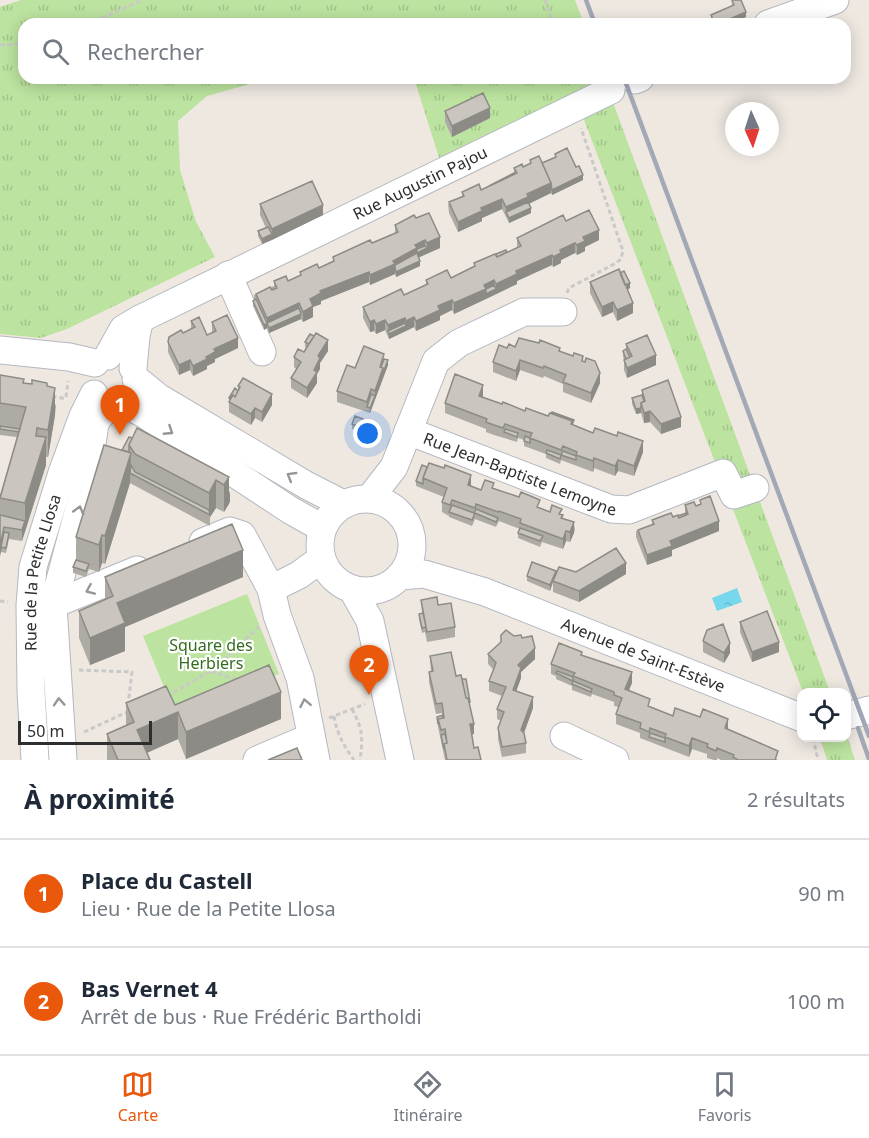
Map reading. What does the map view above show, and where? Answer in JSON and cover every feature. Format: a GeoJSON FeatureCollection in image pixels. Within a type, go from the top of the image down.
{"type":"FeatureCollection","features":[{"type":"Feature","properties":{"kind":"street"},"geometry":{"type":"LineString","coordinates":[[785,18],[835,0]]}},
{"type":"Feature","properties":{"kind":"street","name":"Rue Augustin Pajou"},"geometry":{"type":"LineString","coordinates":[[95,385],[123,329],[140,319],[611,90]]}},
{"type":"Feature","properties":{"kind":"street"},"geometry":{"type":"LineString","coordinates":[[228,275],[262,352]]}},
{"type":"Feature","properties":{"kind":"street"},"geometry":{"type":"LineString","coordinates":[[370,498],[394,467],[436,361],[459,343],[524,312],[562,312]]}},
{"type":"Feature","properties":{"kind":"street"},"geometry":{"type":"LineString","coordinates":[[0,350],[69,357],[95,385],[131,393],[136,336],[140,319]]}},
{"type":"Feature","properties":{"kind":"street"},"geometry":{"type":"LineString","coordinates":[[95,385],[123,358],[134,374],[158,397],[306,485],[343,504]]}},
{"type":"Feature","properties":{"kind":"street"},"geometry":{"type":"LineString","coordinates":[[0,361],[68,373],[95,385],[144,414],[290,510],[322,528]]}},
{"type":"Feature","properties":{"kind":"street","name":"Rue de la Petite Llosa"},"geometry":{"type":"LineString","coordinates":[[35,760],[31,691],[42,610],[87,479],[95,423],[95,385]]}},
{"type":"Feature","properties":{"kind":"street","name":"Rue Jean-Baptiste Lemoyne"},"geometry":{"type":"LineString","coordinates":[[408,431],[611,509],[629,510],[723,473],[734,495],[755,488]]}},
{"type":"Feature","properties":{"kind":"street"},"geometry":{"type":"LineString","coordinates":[[394,467],[397,511]]}},
{"type":"Feature","properties":{"kind":"street"},"geometry":{"type":"LineString","coordinates":[[394,581],[376,590],[364,591],[339,583],[328,572],[321,559],[319,543],[322,528],[330,514],[343,504],[356,499],[370,498],[385,502],[405,519],[412,541],[409,560],[394,581],[386,616],[417,760]]}},
{"type":"Feature","properties":{"kind":"street"},"geometry":{"type":"LineString","coordinates":[[42,610],[230,531],[242,535],[274,600],[300,678],[313,743]]}},
{"type":"Feature","properties":{"kind":"street","name":"Avenue de Saint-Estève"},"geometry":{"type":"LineString","coordinates":[[412,541],[430,557],[485,592]]}},
{"type":"Feature","properties":{"kind":"street"},"geometry":{"type":"LineString","coordinates":[[274,600],[299,575],[321,559]]}},
{"type":"Feature","properties":{"kind":"street","name":"Avenue de Saint-Estève"},"geometry":{"type":"LineString","coordinates":[[394,581],[424,574],[485,592],[797,716]]}},
{"type":"Feature","properties":{"kind":"street"},"geometry":{"type":"LineString","coordinates":[[352,589],[370,621],[400,760]]}},
{"type":"Feature","properties":{"kind":"street","name":"Rue de la Petite Llosa"},"geometry":{"type":"LineString","coordinates":[[42,610],[57,670],[63,752]]}},
{"type":"Feature","properties":{"kind":"street"},"geometry":{"type":"LineString","coordinates":[[851,715],[869,710]]}},
{"type":"Feature","properties":{"kind":"street"},"geometry":{"type":"LineString","coordinates":[[564,736],[615,760]]}},
{"type":"Feature","properties":{"kind":"street"},"geometry":{"type":"LineString","coordinates":[[257,760],[313,743]]}},
{"type":"Feature","properties":{"kind":"street"},"geometry":{"type":"LineString","coordinates":[[288,760],[313,743]]}},
{"type":"Feature","properties":{"kind":"path"},"geometry":{"type":"LineString","coordinates":[[102,18],[142,0]]}},
{"type":"Feature","properties":{"kind":"path"},"geometry":{"type":"LineString","coordinates":[[545,0],[552,18]]}},
{"type":"Feature","properties":{"kind":"path"},"geometry":{"type":"LineString","coordinates":[[0,45],[18,44]]}},
{"type":"Feature","properties":{"kind":"path"},"geometry":{"type":"LineString","coordinates":[[562,312],[568,288],[616,263],[621,259],[623,250],[573,107]]}},
{"type":"Feature","properties":{"kind":"path"},"geometry":{"type":"LineString","coordinates":[[66,399],[95,385]]}},
{"type":"Feature","properties":{"kind":"path"},"geometry":{"type":"LineString","coordinates":[[44,395],[66,399],[95,385]]}},
{"type":"Feature","properties":{"kind":"path"},"geometry":{"type":"LineString","coordinates":[[166,696],[211,671],[274,600]]}},
{"type":"Feature","properties":{"kind":"path"},"geometry":{"type":"LineString","coordinates":[[57,670],[111,669],[132,672],[127,712]]}},
{"type":"Feature","properties":{"kind":"path"},"geometry":{"type":"LineString","coordinates":[[211,671],[241,681]]}},
{"type":"Feature","properties":{"kind":"path"},"geometry":{"type":"LineString","coordinates":[[313,743],[334,716],[386,695]]}},
{"type":"Feature","properties":{"kind":"path"},"geometry":{"type":"LineString","coordinates":[[63,752],[136,708]]}},
{"type":"Feature","properties":{"kind":"path"},"geometry":{"type":"LineString","coordinates":[[351,709],[361,726],[363,737],[360,760]]}},
{"type":"Feature","properties":{"kind":"path"},"geometry":{"type":"LineString","coordinates":[[334,716],[343,745],[354,760]]}},
{"type":"Feature","properties":{"kind":"path"},"geometry":{"type":"LineString","coordinates":[[814,742],[818,760]]}},
{"type":"Feature","properties":{"kind":"green space"},"geometry":{"type":"Polygon","coordinates":[[[21,0],[575,0],[582,18],[18,18],[18,84],[250,84],[207,96],[178,121],[180,170],[196,222],[215,257],[67,329],[41,338],[0,334],[0,7],[21,0]]]}},
{"type":"Feature","properties":{"kind":"green space"},"geometry":{"type":"Polygon","coordinates":[[[416,84],[606,84],[829,688],[801,688],[576,99],[440,161],[416,84]]]}},
{"type":"Feature","properties":{"kind":"green space","name":"Square des Herbiers"},"geometry":{"type":"Polygon","coordinates":[[[247,594],[279,674],[176,716],[143,636],[247,594]]]}},
{"type":"Feature","properties":{"kind":"green space"},"geometry":{"type":"Polygon","coordinates":[[[821,742],[849,742],[855,760],[827,760],[821,742]]]}},
{"type":"Feature","properties":{"kind":"water"},"geometry":{"type":"Polygon","coordinates":[[[737,588],[742,602],[717,611],[712,598],[737,588]]]}},
{"type":"Feature","properties":{"kind":"building"},"geometry":{"type":"Polygon","coordinates":[[[741,0],[746,12],[732,18],[712,18],[711,15],[734,5],[732,1],[741,0]]]}},
{"type":"Feature","properties":{"kind":"building"},"geometry":{"type":"Polygon","coordinates":[[[483,93],[490,108],[452,126],[445,111],[483,93]]]}},
{"type":"Feature","properties":{"kind":"building"},"geometry":{"type":"Polygon","coordinates":[[[567,148],[576,167],[579,166],[583,175],[552,190],[542,163],[556,157],[555,154],[567,148]]]}},
{"type":"Feature","properties":{"kind":"building"},"geometry":{"type":"Polygon","coordinates":[[[539,156],[551,183],[506,207],[502,199],[458,222],[449,202],[464,196],[462,192],[479,184],[481,190],[517,173],[514,168],[522,164],[523,167],[531,163],[530,160],[539,156]]]}},
{"type":"Feature","properties":{"kind":"building"},"geometry":{"type":"Polygon","coordinates":[[[312,181],[323,205],[272,229],[260,204],[312,181]]]}},
{"type":"Feature","properties":{"kind":"building"},"geometry":{"type":"Polygon","coordinates":[[[528,202],[531,208],[509,218],[506,212],[528,202]]]}},
{"type":"Feature","properties":{"kind":"building"},"geometry":{"type":"Polygon","coordinates":[[[589,210],[599,230],[583,237],[585,241],[577,245],[575,243],[560,250],[561,253],[553,257],[552,255],[516,271],[517,274],[496,284],[494,280],[484,285],[486,289],[454,303],[452,300],[438,306],[440,310],[416,321],[414,317],[388,325],[385,320],[376,324],[374,320],[370,322],[363,307],[401,289],[404,295],[428,284],[426,280],[447,270],[451,278],[475,266],[474,263],[495,254],[497,257],[521,246],[517,238],[563,215],[566,221],[589,210]]]}},
{"type":"Feature","properties":{"kind":"building"},"geometry":{"type":"Polygon","coordinates":[[[429,213],[440,237],[415,245],[417,248],[393,261],[395,264],[370,275],[369,272],[320,291],[321,293],[310,299],[313,306],[303,312],[299,303],[267,318],[256,294],[270,287],[272,290],[277,288],[274,281],[286,276],[288,281],[317,264],[319,268],[334,261],[333,257],[370,240],[372,243],[398,232],[395,225],[414,215],[416,218],[429,213]]]}},
{"type":"Feature","properties":{"kind":"building"},"geometry":{"type":"Polygon","coordinates":[[[268,227],[272,234],[262,239],[258,231],[268,227]]]}},
{"type":"Feature","properties":{"kind":"building"},"geometry":{"type":"Polygon","coordinates":[[[425,246],[427,248],[417,253],[417,249],[425,246]]]}},
{"type":"Feature","properties":{"kind":"building"},"geometry":{"type":"Polygon","coordinates":[[[506,250],[507,252],[497,257],[496,254],[506,250]]]}},
{"type":"Feature","properties":{"kind":"building"},"geometry":{"type":"Polygon","coordinates":[[[417,253],[420,261],[396,272],[395,265],[417,253]]]}},
{"type":"Feature","properties":{"kind":"building"},"geometry":{"type":"Polygon","coordinates":[[[619,269],[633,303],[617,310],[613,302],[602,307],[590,282],[619,269]]]}},
{"type":"Feature","properties":{"kind":"building"},"geometry":{"type":"Polygon","coordinates":[[[624,271],[630,283],[625,285],[620,273],[624,271]]]}},
{"type":"Feature","properties":{"kind":"building"},"geometry":{"type":"Polygon","coordinates":[[[494,285],[496,289],[486,294],[486,289],[494,285]]]}},
{"type":"Feature","properties":{"kind":"building"},"geometry":{"type":"Polygon","coordinates":[[[256,299],[267,323],[264,325],[253,301],[256,299]]]}},
{"type":"Feature","properties":{"kind":"building"},"geometry":{"type":"Polygon","coordinates":[[[299,308],[301,314],[269,328],[267,323],[299,308]]]}},
{"type":"Feature","properties":{"kind":"building"},"geometry":{"type":"Polygon","coordinates":[[[227,315],[238,338],[214,349],[215,352],[206,357],[207,359],[193,366],[190,360],[179,365],[168,342],[169,337],[181,330],[183,333],[195,327],[191,321],[199,317],[207,335],[216,331],[212,322],[227,315]]]}},
{"type":"Feature","properties":{"kind":"building"},"geometry":{"type":"Polygon","coordinates":[[[405,323],[406,326],[389,334],[388,331],[405,323]]]}},
{"type":"Feature","properties":{"kind":"building"},"geometry":{"type":"Polygon","coordinates":[[[316,333],[328,340],[318,356],[320,358],[314,370],[317,372],[307,388],[291,378],[301,362],[294,357],[298,349],[304,352],[316,333]]]}},
{"type":"Feature","properties":{"kind":"building"},"geometry":{"type":"Polygon","coordinates":[[[310,334],[314,336],[309,344],[305,342],[310,334]]]}},
{"type":"Feature","properties":{"kind":"building"},"geometry":{"type":"Polygon","coordinates":[[[647,335],[656,355],[627,368],[624,360],[632,356],[626,344],[647,335]]]}},
{"type":"Feature","properties":{"kind":"building"},"geometry":{"type":"Polygon","coordinates":[[[519,338],[539,343],[540,340],[560,348],[559,351],[573,356],[574,353],[583,356],[582,361],[585,362],[586,358],[595,361],[600,373],[591,393],[563,382],[566,375],[544,366],[543,368],[520,360],[516,371],[493,362],[499,345],[507,348],[509,344],[515,347],[519,338]]]}},
{"type":"Feature","properties":{"kind":"building"},"geometry":{"type":"Polygon","coordinates":[[[364,346],[384,354],[380,367],[383,368],[375,391],[371,389],[367,402],[337,391],[347,365],[355,368],[364,346]]]}},
{"type":"Feature","properties":{"kind":"building"},"geometry":{"type":"Polygon","coordinates":[[[626,349],[630,357],[626,359],[623,351],[626,349]]]}},
{"type":"Feature","properties":{"kind":"building"},"geometry":{"type":"Polygon","coordinates":[[[384,359],[388,360],[383,373],[381,367],[384,359]]]}},
{"type":"Feature","properties":{"kind":"building"},"geometry":{"type":"Polygon","coordinates":[[[455,374],[483,385],[479,396],[525,411],[526,408],[548,416],[550,413],[572,421],[571,424],[593,433],[595,428],[617,436],[618,432],[643,441],[634,466],[618,460],[615,466],[594,458],[593,461],[576,455],[577,452],[563,446],[561,450],[530,438],[532,433],[505,424],[503,428],[494,425],[486,422],[487,419],[445,403],[455,374]]]}},
{"type":"Feature","properties":{"kind":"building"},"geometry":{"type":"Polygon","coordinates":[[[0,375],[24,379],[23,383],[32,384],[32,380],[47,383],[47,386],[55,388],[48,430],[37,428],[36,436],[46,437],[25,503],[0,498],[26,407],[0,403],[0,375]]]}},
{"type":"Feature","properties":{"kind":"building"},"geometry":{"type":"Polygon","coordinates":[[[243,378],[272,394],[262,412],[255,408],[251,414],[229,402],[233,395],[235,397],[243,378]]]}},
{"type":"Feature","properties":{"kind":"building"},"geometry":{"type":"Polygon","coordinates":[[[668,380],[681,417],[661,424],[650,411],[644,413],[641,403],[645,401],[642,390],[668,380]]]}},
{"type":"Feature","properties":{"kind":"building"},"geometry":{"type":"Polygon","coordinates":[[[235,388],[238,391],[235,397],[233,395],[230,399],[229,398],[235,388]]]}},
{"type":"Feature","properties":{"kind":"building"},"geometry":{"type":"Polygon","coordinates":[[[371,394],[375,396],[370,408],[367,407],[371,394]]]}},
{"type":"Feature","properties":{"kind":"building"},"geometry":{"type":"Polygon","coordinates":[[[642,395],[644,401],[641,403],[641,408],[636,409],[632,398],[642,395]]]}},
{"type":"Feature","properties":{"kind":"building"},"geometry":{"type":"Polygon","coordinates":[[[552,412],[574,420],[572,425],[572,421],[552,412]]]}},
{"type":"Feature","properties":{"kind":"building"},"geometry":{"type":"Polygon","coordinates":[[[355,416],[363,419],[360,427],[352,424],[355,416]]]}},
{"type":"Feature","properties":{"kind":"building"},"geometry":{"type":"Polygon","coordinates":[[[0,426],[20,429],[19,432],[0,429],[0,426]]]}},
{"type":"Feature","properties":{"kind":"building"},"geometry":{"type":"Polygon","coordinates":[[[137,428],[229,477],[224,485],[216,480],[209,493],[135,454],[129,445],[137,428]]]}},
{"type":"Feature","properties":{"kind":"building"},"geometry":{"type":"Polygon","coordinates":[[[505,429],[518,433],[517,437],[504,432],[505,429]]]}},
{"type":"Feature","properties":{"kind":"building"},"geometry":{"type":"Polygon","coordinates":[[[525,436],[530,438],[530,443],[524,441],[525,436]]]}},
{"type":"Feature","properties":{"kind":"building"},"geometry":{"type":"Polygon","coordinates":[[[129,437],[132,438],[129,452],[122,450],[129,437]]]}},
{"type":"Feature","properties":{"kind":"building"},"geometry":{"type":"Polygon","coordinates":[[[104,445],[131,453],[105,536],[102,535],[99,545],[76,537],[104,445]]]}},
{"type":"Feature","properties":{"kind":"building"},"geometry":{"type":"Polygon","coordinates":[[[547,450],[561,455],[560,459],[546,453],[547,450]]]}},
{"type":"Feature","properties":{"kind":"building"},"geometry":{"type":"Polygon","coordinates":[[[563,451],[576,456],[576,460],[561,455],[563,451]]]}},
{"type":"Feature","properties":{"kind":"building"},"geometry":{"type":"Polygon","coordinates":[[[429,463],[444,468],[445,465],[471,475],[468,485],[481,490],[485,480],[494,483],[492,488],[519,497],[521,492],[540,500],[537,507],[550,512],[552,505],[562,509],[559,514],[563,515],[561,518],[574,522],[570,532],[566,531],[563,539],[520,523],[521,519],[499,511],[476,504],[475,508],[452,500],[450,505],[442,502],[447,488],[423,478],[429,463]]]}},
{"type":"Feature","properties":{"kind":"building"},"geometry":{"type":"Polygon","coordinates":[[[131,465],[135,472],[209,510],[210,515],[130,473],[131,465]]]}},
{"type":"Feature","properties":{"kind":"building"},"geometry":{"type":"Polygon","coordinates":[[[422,465],[427,467],[423,484],[416,481],[422,465]]]}},
{"type":"Feature","properties":{"kind":"building"},"geometry":{"type":"Polygon","coordinates":[[[710,496],[719,521],[670,541],[672,546],[647,555],[638,530],[654,524],[652,520],[671,513],[673,517],[678,515],[679,518],[688,514],[685,505],[694,502],[696,506],[701,504],[700,500],[710,496]]]}},
{"type":"Feature","properties":{"kind":"building"},"geometry":{"type":"Polygon","coordinates":[[[452,505],[474,513],[476,509],[498,518],[496,522],[475,513],[472,520],[449,512],[452,505]]]}},
{"type":"Feature","properties":{"kind":"building"},"geometry":{"type":"Polygon","coordinates":[[[0,515],[25,521],[22,530],[4,527],[0,546],[0,515]]]}},
{"type":"Feature","properties":{"kind":"building"},"geometry":{"type":"Polygon","coordinates":[[[232,524],[243,550],[117,603],[125,623],[90,638],[79,611],[113,596],[105,577],[232,524]]]}},
{"type":"Feature","properties":{"kind":"building"},"geometry":{"type":"Polygon","coordinates":[[[520,528],[543,536],[540,541],[518,533],[520,528]]]}},
{"type":"Feature","properties":{"kind":"building"},"geometry":{"type":"Polygon","coordinates":[[[4,532],[9,533],[6,548],[1,547],[4,532]]]}},
{"type":"Feature","properties":{"kind":"building"},"geometry":{"type":"Polygon","coordinates":[[[616,548],[626,563],[579,591],[553,581],[559,567],[576,572],[616,548]]]}},
{"type":"Feature","properties":{"kind":"building"},"geometry":{"type":"Polygon","coordinates":[[[76,560],[89,564],[86,571],[73,567],[76,560]]]}},
{"type":"Feature","properties":{"kind":"building"},"geometry":{"type":"Polygon","coordinates":[[[532,562],[556,571],[550,585],[527,576],[532,562]]]}},
{"type":"Feature","properties":{"kind":"building"},"geometry":{"type":"Polygon","coordinates":[[[437,597],[438,605],[451,603],[455,627],[427,632],[421,600],[437,597]]]}},
{"type":"Feature","properties":{"kind":"building"},"geometry":{"type":"Polygon","coordinates":[[[767,611],[779,642],[752,652],[740,622],[767,611]]]}},
{"type":"Feature","properties":{"kind":"building"},"geometry":{"type":"Polygon","coordinates":[[[423,613],[426,627],[422,628],[419,614],[423,613]]]}},
{"type":"Feature","properties":{"kind":"building"},"geometry":{"type":"Polygon","coordinates":[[[723,624],[730,643],[724,653],[703,641],[707,630],[723,624]]]}},
{"type":"Feature","properties":{"kind":"building"},"geometry":{"type":"Polygon","coordinates":[[[506,630],[514,636],[521,635],[522,638],[532,636],[535,648],[518,665],[521,668],[513,690],[533,697],[521,730],[526,743],[502,747],[498,728],[504,712],[497,709],[506,687],[489,681],[496,663],[488,654],[501,642],[501,635],[506,630]]]}},
{"type":"Feature","properties":{"kind":"building"},"geometry":{"type":"Polygon","coordinates":[[[559,643],[582,652],[581,655],[632,672],[625,689],[650,699],[648,706],[673,716],[675,708],[700,717],[703,709],[728,719],[725,728],[778,751],[775,760],[738,760],[733,757],[734,755],[717,748],[716,751],[707,747],[708,744],[692,738],[689,746],[665,737],[666,734],[650,728],[649,732],[640,728],[641,723],[616,714],[622,698],[614,695],[614,692],[573,676],[575,673],[551,664],[559,643]]]}},
{"type":"Feature","properties":{"kind":"building"},"geometry":{"type":"Polygon","coordinates":[[[451,652],[456,676],[461,675],[466,698],[468,698],[474,724],[470,724],[474,748],[478,747],[481,760],[447,760],[444,744],[447,743],[445,729],[441,730],[438,719],[444,718],[442,703],[436,704],[429,672],[433,671],[430,656],[451,652]]]}},
{"type":"Feature","properties":{"kind":"building"},"geometry":{"type":"Polygon","coordinates":[[[269,665],[281,692],[186,732],[178,712],[137,730],[150,760],[118,760],[107,734],[134,722],[126,703],[166,686],[175,705],[269,665]]]}},
{"type":"Feature","properties":{"kind":"building"},"geometry":{"type":"Polygon","coordinates":[[[557,671],[573,677],[573,681],[556,673],[557,671]]]}},
{"type":"Feature","properties":{"kind":"building"},"geometry":{"type":"Polygon","coordinates":[[[462,679],[466,679],[470,702],[466,698],[462,679]]]}},
{"type":"Feature","properties":{"kind":"building"},"geometry":{"type":"Polygon","coordinates":[[[573,681],[592,689],[591,692],[572,684],[573,681]]]}},
{"type":"Feature","properties":{"kind":"building"},"geometry":{"type":"Polygon","coordinates":[[[650,733],[665,738],[665,742],[649,737],[650,733]]]}},
{"type":"Feature","properties":{"kind":"building"},"geometry":{"type":"Polygon","coordinates":[[[445,734],[447,743],[444,744],[444,749],[441,735],[445,734]]]}},
{"type":"Feature","properties":{"kind":"building"},"geometry":{"type":"Polygon","coordinates":[[[297,748],[302,760],[268,760],[297,748]]]}},
{"type":"Feature","properties":{"kind":"railway"},"geometry":{"type":"LineString","coordinates":[[586,0],[593,18]]}},
{"type":"Feature","properties":{"kind":"railway"},"geometry":{"type":"LineString","coordinates":[[626,84],[869,736]]}},
{"type":"Feature","properties":{"kind":"railway"},"geometry":{"type":"LineString","coordinates":[[858,728],[869,759]]}},
{"type":"Feature","properties":{"kind":"place","name":"Place du Castell"},"geometry":{"type":"Point","coordinates":[120,435]}},
{"type":"Feature","properties":{"kind":"place","name":"Bas Vernet 4"},"geometry":{"type":"Point","coordinates":[369,695]}}]}
